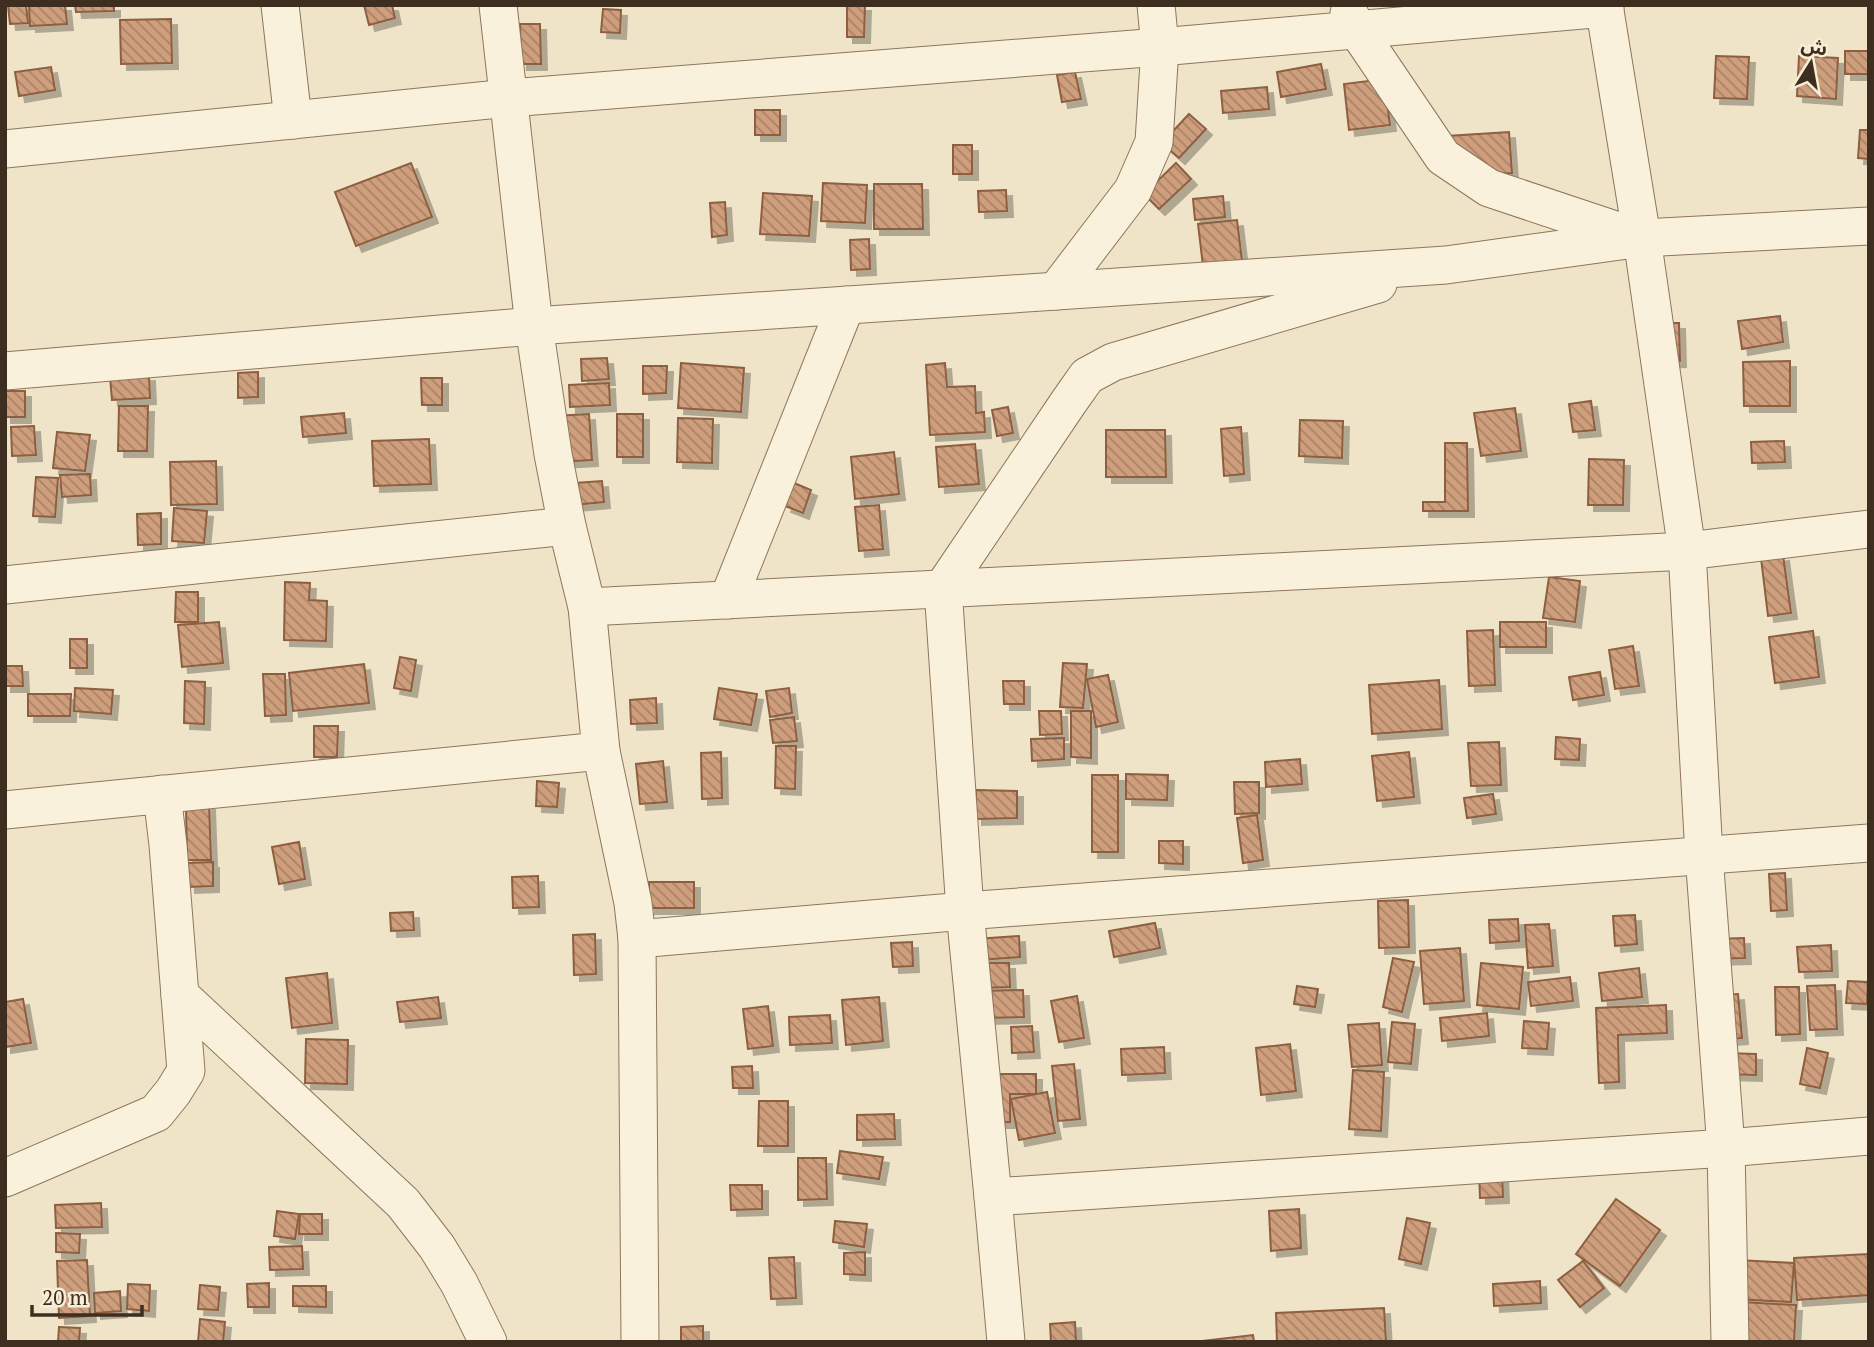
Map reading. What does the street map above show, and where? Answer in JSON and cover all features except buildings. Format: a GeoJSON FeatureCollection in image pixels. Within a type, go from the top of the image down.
{"type":"FeatureCollection","features":[{"type":"Feature","properties":{"kind":"street"},"geometry":{"type":"LineString","coordinates":[[280,5],[293,120]]}},
{"type":"Feature","properties":{"kind":"street"},"geometry":{"type":"LineString","coordinates":[[498,5],[534,326],[553,454],[587,607],[601,751],[633,903],[637,939],[640,1342]]}},
{"type":"Feature","properties":{"kind":"street"},"geometry":{"type":"LineString","coordinates":[[1056,291],[1133,190],[1154,142],[1160,47],[1156,5]]}},
{"type":"Feature","properties":{"kind":"street"},"geometry":{"type":"LineString","coordinates":[[5,149],[509,98],[1160,47],[1351,18],[1604,7],[1642,239],[1687,551],[1704,855],[1726,1148],[1730,1342]]}},
{"type":"Feature","properties":{"kind":"street"},"geometry":{"type":"LineString","coordinates":[[1351,18],[1443,157],[1489,188],[1642,239]]}},
{"type":"Feature","properties":{"kind":"street"},"geometry":{"type":"LineString","coordinates":[[5,371],[534,326],[1447,265],[1642,239],[1869,226]]}},
{"type":"Feature","properties":{"kind":"street"},"geometry":{"type":"LineString","coordinates":[[1006,1342],[965,911],[943,588],[1087,376],[1113,362],[1447,265]]}},
{"type":"Feature","properties":{"kind":"street"},"geometry":{"type":"LineString","coordinates":[[729,600],[846,305]]}},
{"type":"Feature","properties":{"kind":"street"},"geometry":{"type":"LineString","coordinates":[[5,585],[567,526]]}},
{"type":"Feature","properties":{"kind":"street"},"geometry":{"type":"LineString","coordinates":[[587,607],[1687,551],[1869,529]]}},
{"type":"Feature","properties":{"kind":"street"},"geometry":{"type":"LineString","coordinates":[[5,810],[601,751]]}},
{"type":"Feature","properties":{"kind":"street"},"geometry":{"type":"LineString","coordinates":[[5,1178],[156,1113],[186,1071],[162,794]]}},
{"type":"Feature","properties":{"kind":"street"},"geometry":{"type":"LineString","coordinates":[[637,939],[965,911],[1869,843]]}},
{"type":"Feature","properties":{"kind":"street"},"geometry":{"type":"LineString","coordinates":[[180,995],[403,1203],[437,1247],[459,1283],[488,1342]]}},
{"type":"Feature","properties":{"kind":"street"},"geometry":{"type":"LineString","coordinates":[[993,1196],[1726,1148],[1869,1136]]}}]}
